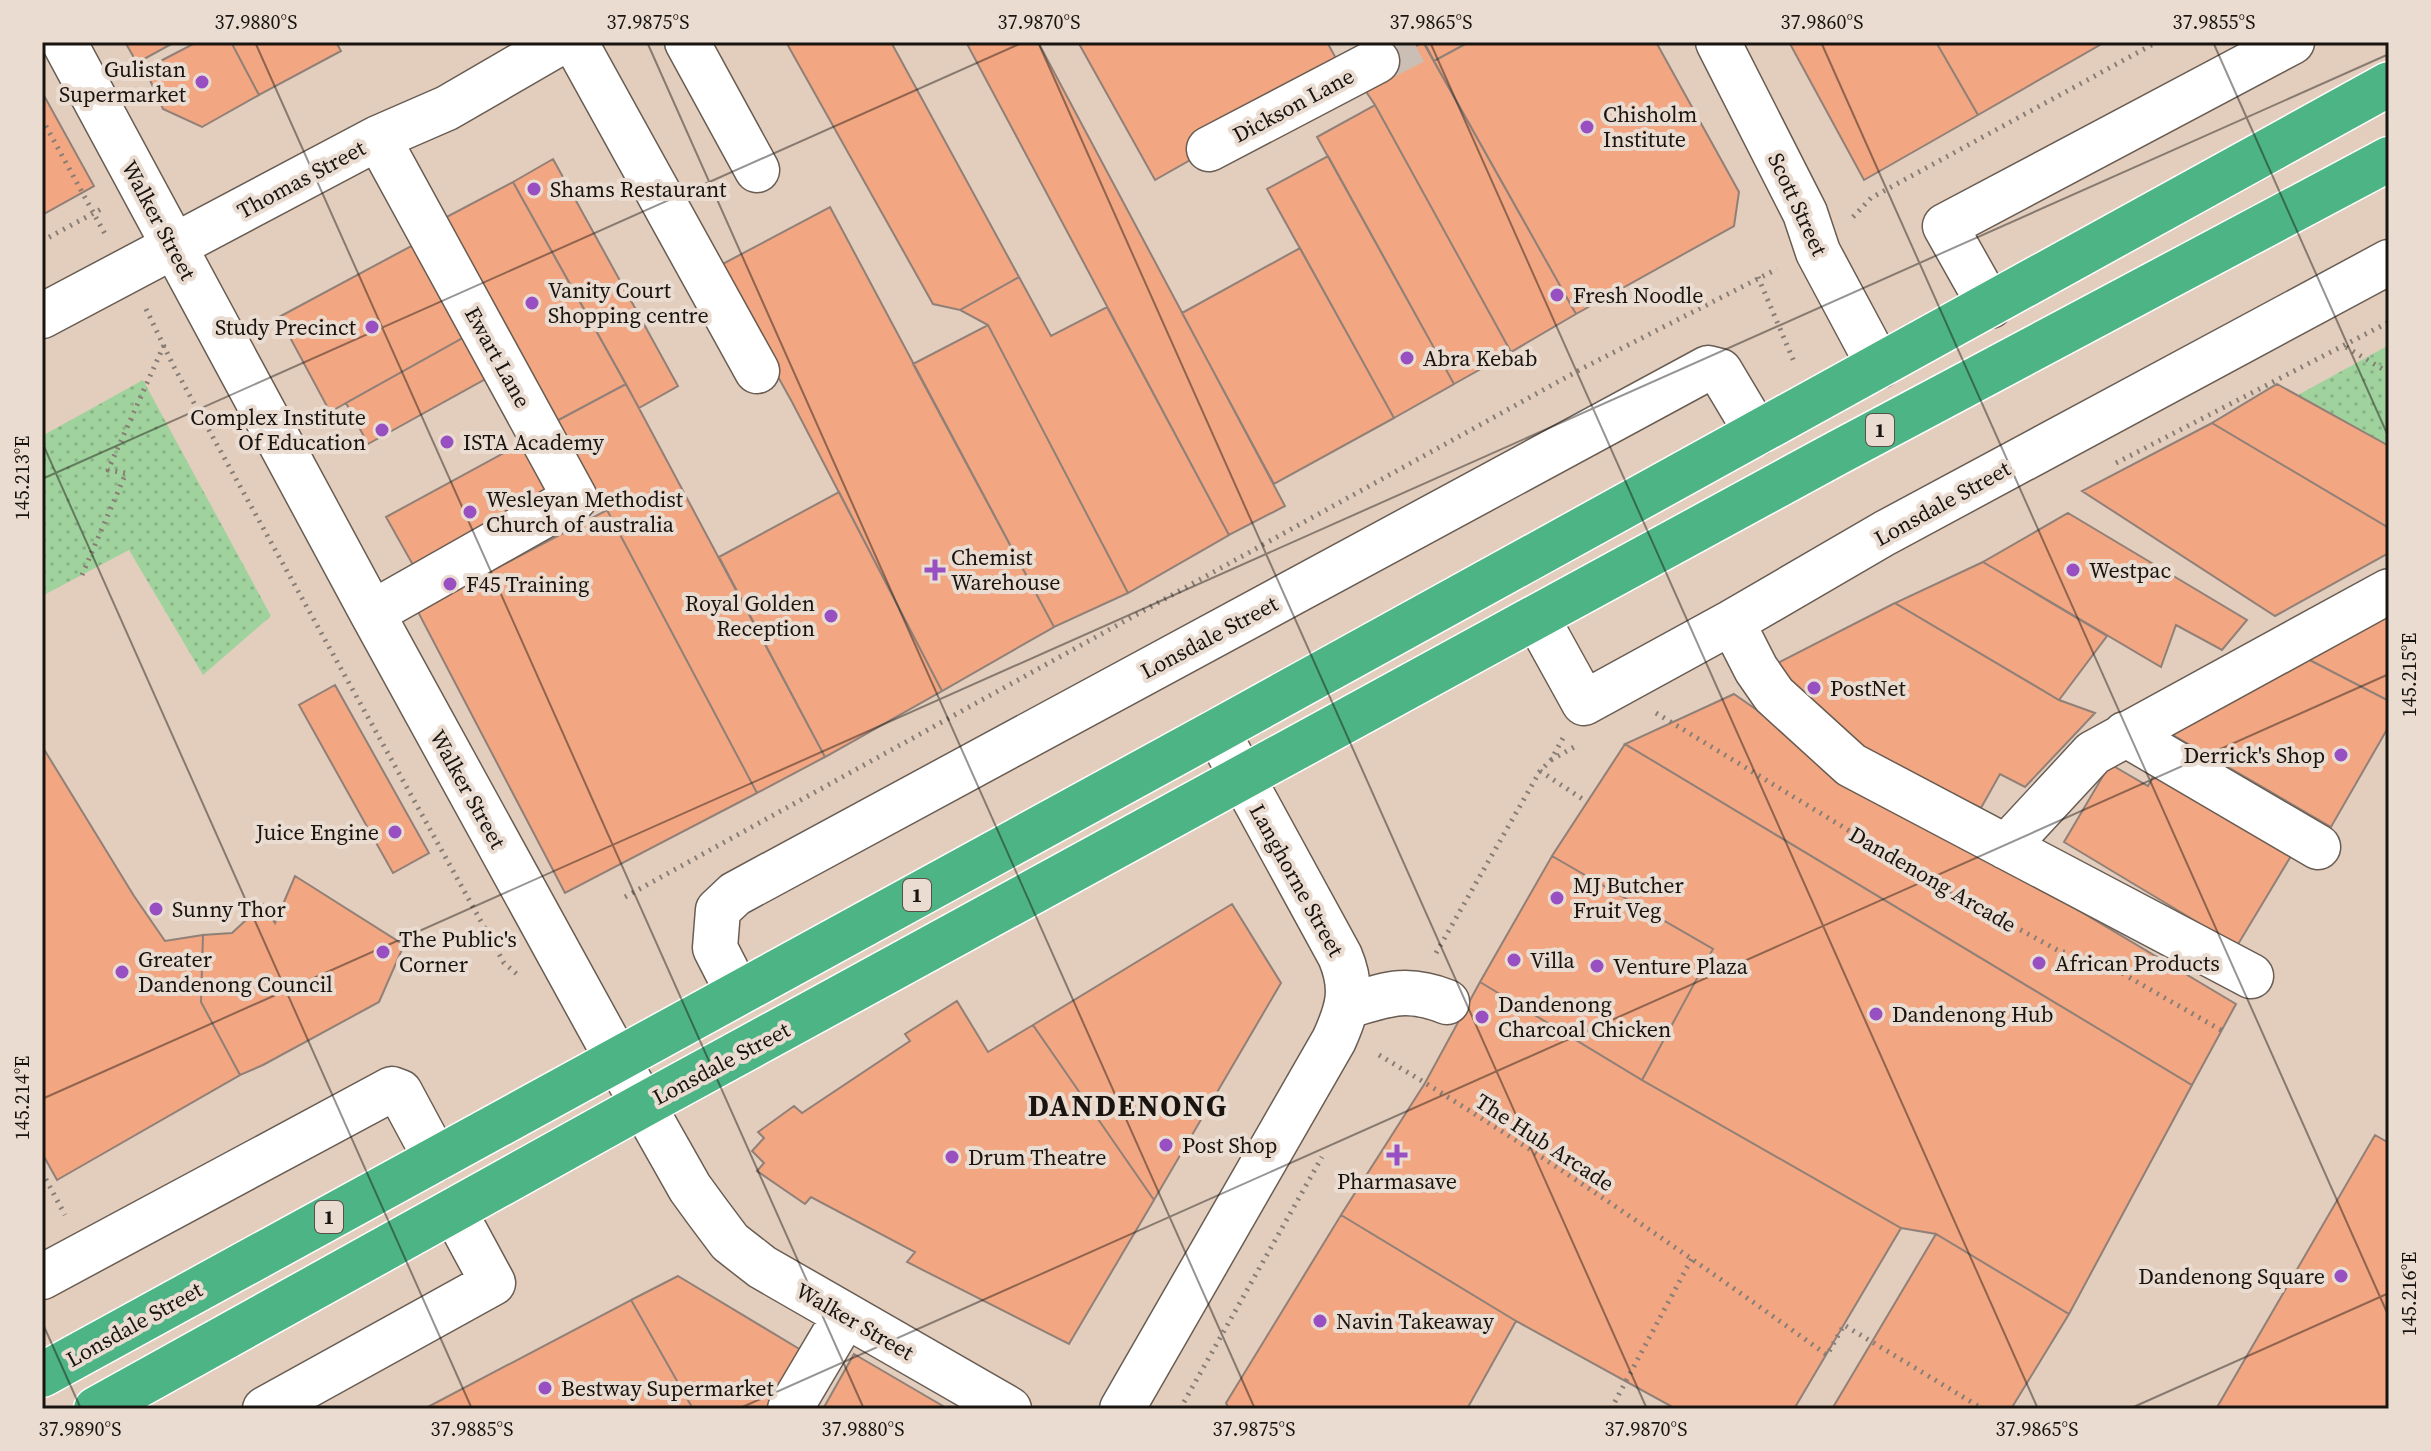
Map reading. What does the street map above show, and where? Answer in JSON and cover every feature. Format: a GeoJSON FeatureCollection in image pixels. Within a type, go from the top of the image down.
{"type":"FeatureCollection","features":[{"type":"Feature","properties":{"kind":"highway","name":"Lonsdale Street"},"geometry":{"type":"LineString","coordinates":[[42,1375],[2389,84]]}},
{"type":"Feature","properties":{"kind":"highway","name":"Lonsdale Street"},"geometry":{"type":"LineString","coordinates":[[96,1409],[643,1105],[1837,453],[2389,159]]}},
{"type":"Feature","properties":{"kind":"street","name":"Walker Street"},"geometry":{"type":"LineString","coordinates":[[64,42],[372,613],[690,1188],[730,1242],[762,1267],[1009,1409]]}},
{"type":"Feature","properties":{"kind":"street","name":"Thomas Street"},"geometry":{"type":"LineString","coordinates":[[42,316],[378,138],[447,108],[561,42]]}},
{"type":"Feature","properties":{"kind":"street"},"geometry":{"type":"LineString","coordinates":[[575,42],[757,371]]}},
{"type":"Feature","properties":{"kind":"street"},"geometry":{"type":"LineString","coordinates":[[687,42],[757,170]]}},
{"type":"Feature","properties":{"kind":"street","name":"Scott Street"},"geometry":{"type":"LineString","coordinates":[[1718,42],[1805,213],[1818,252],[1879,366]]}},
{"type":"Feature","properties":{"kind":"street"},"geometry":{"type":"LineString","coordinates":[[1990,306],[1945,226],[2292,42]]}},
{"type":"Feature","properties":{"kind":"street","name":"Dickson Lane"},"geometry":{"type":"LineString","coordinates":[[1209,149],[1377,61]]}},
{"type":"Feature","properties":{"kind":"street","name":"Ewart Lane"},"geometry":{"type":"LineString","coordinates":[[372,613],[575,498],[378,138]]}},
{"type":"Feature","properties":{"kind":"street","name":"Lonsdale Street"},"geometry":{"type":"LineString","coordinates":[[1584,703],[1885,533],[2389,262]]}},
{"type":"Feature","properties":{"kind":"street","name":"Lonsdale Street"},"geometry":{"type":"LineString","coordinates":[[738,993],[715,948],[718,910],[735,894],[1708,368],[1720,371],[1757,433]]}},
{"type":"Feature","properties":{"kind":"street"},"geometry":{"type":"LineString","coordinates":[[2006,847],[2093,753],[2389,591]]}},
{"type":"Feature","properties":{"kind":"street"},"geometry":{"type":"LineString","coordinates":[[1537,618],[1584,703]]}},
{"type":"Feature","properties":{"kind":"street"},"geometry":{"type":"LineString","coordinates":[[1732,622],[1756,669],[1774,695],[1851,765],[2251,976]]}},
{"type":"Feature","properties":{"kind":"street","name":"Langhorne Street"},"geometry":{"type":"LineString","coordinates":[[1217,731],[1340,956],[1346,977],[1348,1006]]}},
{"type":"Feature","properties":{"kind":"street"},"geometry":{"type":"LineString","coordinates":[[2125,734],[2318,847]]}},
{"type":"Feature","properties":{"kind":"street"},"geometry":{"type":"LineString","coordinates":[[1122,1409],[1334,1040],[1348,1006],[1382,996],[1430,997]]}},
{"type":"Feature","properties":{"kind":"street"},"geometry":{"type":"LineString","coordinates":[[42,1277],[392,1089],[400,1092],[436,1159]]}},
{"type":"Feature","properties":{"kind":"street"},"geometry":{"type":"LineString","coordinates":[[265,1409],[493,1283],[454,1211]]}},
{"type":"Feature","properties":{"kind":"street"},"geometry":{"type":"LineString","coordinates":[[790,1409],[845,1316]]}},
{"type":"Feature","properties":{"kind":"path"},"geometry":{"type":"LineString","coordinates":[[625,897],[1583,368],[1758,277],[1818,252],[1871,198],[2157,42]]}},
{"type":"Feature","properties":{"kind":"path"},"geometry":{"type":"LineString","coordinates":[[42,119],[174,367],[504,963],[527,983]]}},
{"type":"Feature","properties":{"kind":"path"},"geometry":{"type":"LineString","coordinates":[[42,241],[141,187]]}},
{"type":"Feature","properties":{"kind":"path"},"geometry":{"type":"LineString","coordinates":[[1758,277],[1811,404]]}},
{"type":"Feature","properties":{"kind":"path"},"geometry":{"type":"LineString","coordinates":[[82,575],[126,473],[108,470],[164,345]]}},
{"type":"Feature","properties":{"kind":"path"},"geometry":{"type":"LineString","coordinates":[[2345,346],[2389,373]]}},
{"type":"Feature","properties":{"kind":"path"},"geometry":{"type":"LineString","coordinates":[[1430,997],[1540,771],[1551,760],[1584,703]]}},
{"type":"Feature","properties":{"kind":"path","name":"Dandenong Arcade"},"geometry":{"type":"LineString","coordinates":[[1648,708],[1943,887],[2059,951],[2099,960],[2226,1033]]}},
{"type":"Feature","properties":{"kind":"path"},"geometry":{"type":"LineString","coordinates":[[1540,771],[1587,802]]}},
{"type":"Feature","properties":{"kind":"path","name":"The Hub Arcade"},"geometry":{"type":"LineString","coordinates":[[1430,997],[1379,1055],[1692,1258],[1827,1355],[1844,1325],[1983,1409]]}},
{"type":"Feature","properties":{"kind":"path"},"geometry":{"type":"LineString","coordinates":[[1180,1409],[1325,1151]]}},
{"type":"Feature","properties":{"kind":"path"},"geometry":{"type":"LineString","coordinates":[[42,1172],[54,1195]]}},
{"type":"Feature","properties":{"kind":"path"},"geometry":{"type":"LineString","coordinates":[[1611,1409],[1692,1258]]}},
{"type":"Feature","properties":{"kind":"shaded area"},"geometry":{"type":"Polygon","coordinates":[[[42,42],[2389,42],[2389,1409],[42,1409],[42,42]]]}},
{"type":"Feature","properties":{"kind":"green space"},"geometry":{"type":"Polygon","coordinates":[[[2389,345],[2389,446],[2298,395],[2389,345]]]}},
{"type":"Feature","properties":{"kind":"green space"},"geometry":{"type":"Polygon","coordinates":[[[143,380],[271,616],[203,675],[129,550],[42,596],[42,436],[143,380]]]}},
{"type":"Feature","properties":{"kind":"building"},"geometry":{"type":"Polygon","coordinates":[[[125,42],[175,42],[137,63],[125,42]]]}},
{"type":"Feature","properties":{"kind":"building","name":"Gulistan Supermarket"},"geometry":{"type":"Polygon","coordinates":[[[197,42],[231,42],[259,95],[202,127],[163,109],[145,69],[197,42]]]}},
{"type":"Feature","properties":{"kind":"building"},"geometry":{"type":"Polygon","coordinates":[[[231,42],[336,42],[341,51],[259,95],[231,42]]]}},
{"type":"Feature","properties":{"kind":"building"},"geometry":{"type":"Polygon","coordinates":[[[786,42],[891,42],[1019,277],[960,310],[933,304],[786,42]]]}},
{"type":"Feature","properties":{"kind":"building"},"geometry":{"type":"Polygon","coordinates":[[[966,42],[1038,42],[1285,506],[1229,535],[966,42]]]}},
{"type":"Feature","properties":{"kind":"building"},"geometry":{"type":"Polygon","coordinates":[[[1078,42],[1327,42],[1344,73],[1155,180],[1078,42]]]}},
{"type":"Feature","properties":{"kind":"building"},"geometry":{"type":"Polygon","coordinates":[[[1366,42],[1423,42],[1381,66],[1366,42]]]}},
{"type":"Feature","properties":{"kind":"building"},"geometry":{"type":"Polygon","coordinates":[[[1423,42],[1576,314],[1511,352],[1375,105],[1357,78],[1423,42]]]}},
{"type":"Feature","properties":{"kind":"building"},"geometry":{"type":"Polygon","coordinates":[[[1424,42],[1469,42],[1434,61],[1424,42]]]}},
{"type":"Feature","properties":{"kind":"building","name":"Chisholm Institute"},"geometry":{"type":"Polygon","coordinates":[[[1469,42],[1656,42],[1739,192],[1734,226],[1576,314],[1434,61],[1469,42]]]}},
{"type":"Feature","properties":{"kind":"building"},"geometry":{"type":"Polygon","coordinates":[[[1789,42],[1936,42],[1978,115],[1864,180],[1789,42]]]}},
{"type":"Feature","properties":{"kind":"building"},"geometry":{"type":"Polygon","coordinates":[[[1936,42],[2105,42],[1978,115],[1936,42]]]}},
{"type":"Feature","properties":{"kind":"building"},"geometry":{"type":"Polygon","coordinates":[[[42,92],[94,186],[42,215],[42,92]]]}},
{"type":"Feature","properties":{"kind":"building"},"geometry":{"type":"Polygon","coordinates":[[[1375,105],[1511,352],[1454,384],[1317,137],[1375,105]]]}},
{"type":"Feature","properties":{"kind":"building"},"geometry":{"type":"Polygon","coordinates":[[[1328,156],[1454,384],[1394,418],[1267,189],[1328,156]]]}},
{"type":"Feature","properties":{"kind":"building"},"geometry":{"type":"Polygon","coordinates":[[[553,159],[678,386],[639,408],[513,182],[553,159]]]}},
{"type":"Feature","properties":{"kind":"building","name":"Vanity Court Shopping centre"},"geometry":{"type":"Polygon","coordinates":[[[513,182],[626,384],[551,424],[439,221],[513,182]]]}},
{"type":"Feature","properties":{"kind":"building"},"geometry":{"type":"Polygon","coordinates":[[[830,207],[1054,627],[942,691],[792,402],[717,267],[830,207]]]}},
{"type":"Feature","properties":{"kind":"building","name":"Study Precinct"},"geometry":{"type":"Polygon","coordinates":[[[415,244],[466,336],[330,412],[279,317],[415,244]]]}},
{"type":"Feature","properties":{"kind":"building"},"geometry":{"type":"Polygon","coordinates":[[[1300,248],[1394,418],[1274,484],[1182,313],[1300,248]]]}},
{"type":"Feature","properties":{"kind":"building"},"geometry":{"type":"Polygon","coordinates":[[[1019,277],[1051,336],[1107,307],[1229,535],[1128,593],[988,325],[960,310],[1019,277]]]}},
{"type":"Feature","properties":{"kind":"building"},"geometry":{"type":"Polygon","coordinates":[[[988,325],[1128,593],[1054,627],[913,364],[988,325]]]}},
{"type":"Feature","properties":{"kind":"building"},"geometry":{"type":"Polygon","coordinates":[[[466,336],[489,377],[368,444],[346,403],[466,336]]]}},
{"type":"Feature","properties":{"kind":"building"},"geometry":{"type":"Polygon","coordinates":[[[626,384],[825,757],[757,793],[607,510],[603,503],[596,507],[551,424],[626,384]]]}},
{"type":"Feature","properties":{"kind":"building"},"geometry":{"type":"Polygon","coordinates":[[[2277,384],[2389,446],[2389,528],[2212,423],[2277,384]]]}},
{"type":"Feature","properties":{"kind":"building"},"geometry":{"type":"Polygon","coordinates":[[[2212,423],[2389,528],[2389,553],[2275,616],[2082,491],[2212,423]]]}},
{"type":"Feature","properties":{"kind":"building","name":"Wesleyan Methodist Church of australia"},"geometry":{"type":"Polygon","coordinates":[[[526,441],[560,505],[422,581],[386,517],[526,441]]]}},
{"type":"Feature","properties":{"kind":"building"},"geometry":{"type":"Polygon","coordinates":[[[839,492],[942,691],[825,757],[719,557],[839,492]]]}},
{"type":"Feature","properties":{"kind":"building"},"geometry":{"type":"Polygon","coordinates":[[[607,510],[757,793],[565,893],[417,610],[607,510]]]}},
{"type":"Feature","properties":{"kind":"building"},"geometry":{"type":"Polygon","coordinates":[[[2068,513],[2247,620],[2222,650],[2176,625],[2161,667],[1983,562],[2068,513]]]}},
{"type":"Feature","properties":{"kind":"building"},"geometry":{"type":"Polygon","coordinates":[[[1983,562],[2107,636],[2059,700],[1895,603],[1983,562]]]}},
{"type":"Feature","properties":{"kind":"building"},"geometry":{"type":"Polygon","coordinates":[[[1895,603],[2059,700],[2095,713],[2025,787],[2000,774],[1981,808],[1853,747],[1774,665],[1895,603]]]}},
{"type":"Feature","properties":{"kind":"building"},"geometry":{"type":"Polygon","coordinates":[[[2389,605],[2389,701],[2298,654],[2389,605]]]}},
{"type":"Feature","properties":{"kind":"building"},"geometry":{"type":"Polygon","coordinates":[[[2298,654],[2389,701],[2389,726],[2331,827],[2171,734],[2298,654]]]}},
{"type":"Feature","properties":{"kind":"building"},"geometry":{"type":"Polygon","coordinates":[[[335,685],[429,853],[393,873],[299,705],[335,685]]]}},
{"type":"Feature","properties":{"kind":"building"},"geometry":{"type":"Polygon","coordinates":[[[1734,694],[1843,770],[2236,1004],[2192,1085],[1625,744],[1734,694]]]}},
{"type":"Feature","properties":{"kind":"building","name":"Dandenong Hub"},"geometry":{"type":"Polygon","coordinates":[[[1625,744],[2192,1085],[2069,1314],[1936,1234],[1901,1228],[1642,1080],[1713,949],[1552,856],[1625,744]]]}},
{"type":"Feature","properties":{"kind":"building","name":"Greater Dandenong Council"},"geometry":{"type":"Polygon","coordinates":[[[42,746],[165,941],[203,935],[201,1002],[240,1075],[57,1180],[42,1153],[42,746]]]}},
{"type":"Feature","properties":{"kind":"building"},"geometry":{"type":"Polygon","coordinates":[[[2110,764],[2148,786],[2160,764],[2297,846],[2237,946],[2064,842],[2110,764]]]}},
{"type":"Feature","properties":{"kind":"building","name":"Venture Plaza"},"geometry":{"type":"Polygon","coordinates":[[[1552,856],[1713,949],[1642,1080],[1480,982],[1552,856]]]}},
{"type":"Feature","properties":{"kind":"building"},"geometry":{"type":"Polygon","coordinates":[[[295,876],[404,945],[379,1002],[240,1075],[201,1002],[203,935],[232,933],[263,904],[275,923],[295,876]]]}},
{"type":"Feature","properties":{"kind":"building"},"geometry":{"type":"Polygon","coordinates":[[[1232,904],[1281,983],[1154,1200],[1033,1025],[1232,904]]]}},
{"type":"Feature","properties":{"kind":"building"},"geometry":{"type":"Polygon","coordinates":[[[1480,982],[1642,1080],[1901,1228],[1794,1409],[1676,1409],[1516,1321],[1341,1215],[1425,1083],[1480,982]]]}},
{"type":"Feature","properties":{"kind":"building"},"geometry":{"type":"Polygon","coordinates":[[[957,1001],[988,1052],[1033,1025],[1154,1200],[1069,1344],[907,1262],[915,1252],[811,1197],[805,1204],[757,1171],[764,1163],[752,1151],[764,1138],[758,1132],[794,1106],[802,1113],[910,1041],[905,1034],[957,1001]]]}},
{"type":"Feature","properties":{"kind":"building","name":"Dandenong Square"},"geometry":{"type":"Polygon","coordinates":[[[2375,1135],[2389,1143],[2389,1409],[2216,1409],[2375,1135]]]}},
{"type":"Feature","properties":{"kind":"building"},"geometry":{"type":"Polygon","coordinates":[[[1341,1215],[1516,1321],[1467,1409],[1229,1409],[1226,1403],[1341,1215]]]}},
{"type":"Feature","properties":{"kind":"building"},"geometry":{"type":"Polygon","coordinates":[[[1936,1234],[2069,1314],[2011,1409],[1832,1409],[1936,1234]]]}},
{"type":"Feature","properties":{"kind":"building"},"geometry":{"type":"Polygon","coordinates":[[[678,1276],[806,1353],[775,1409],[693,1409],[631,1300],[678,1276]]]}},
{"type":"Feature","properties":{"kind":"building"},"geometry":{"type":"Polygon","coordinates":[[[631,1300],[693,1409],[424,1409],[631,1300]]]}},
{"type":"Feature","properties":{"kind":"building"},"geometry":{"type":"Polygon","coordinates":[[[854,1354],[948,1409],[823,1409],[854,1354]]]}},
{"type":"Feature","properties":{"kind":"tunnel"},"geometry":{"type":"LineString","coordinates":[[1377,61],[1414,42]]}},
{"type":"Feature","properties":{"kind":"place","name":"Gulistan Supermarket"},"geometry":{"type":"Point","coordinates":[202,82]}},
{"type":"Feature","properties":{"kind":"place","name":"Chisholm Institute"},"geometry":{"type":"Point","coordinates":[1587,127]}},
{"type":"Feature","properties":{"kind":"place","name":"Shams Restaurant"},"geometry":{"type":"Point","coordinates":[534,189]}},
{"type":"Feature","properties":{"kind":"place","name":"Fresh Noodle"},"geometry":{"type":"Point","coordinates":[1557,295]}},
{"type":"Feature","properties":{"kind":"place","name":"Vanity Court Shopping centre"},"geometry":{"type":"Point","coordinates":[532,303]}},
{"type":"Feature","properties":{"kind":"place","name":"Study Precinct"},"geometry":{"type":"Point","coordinates":[372,327]}},
{"type":"Feature","properties":{"kind":"place","name":"Abra Kebab"},"geometry":{"type":"Point","coordinates":[1407,358]}},
{"type":"Feature","properties":{"kind":"place","name":"Complex Institute Of Education"},"geometry":{"type":"Point","coordinates":[382,430]}},
{"type":"Feature","properties":{"kind":"place","name":"ISTA Academy"},"geometry":{"type":"Point","coordinates":[447,442]}},
{"type":"Feature","properties":{"kind":"place","name":"Wesleyan Methodist Church of australia"},"geometry":{"type":"Point","coordinates":[470,512]}},
{"type":"Feature","properties":{"kind":"place","name":"Chemist Warehouse"},"geometry":{"type":"Point","coordinates":[935,570]}},
{"type":"Feature","properties":{"kind":"place","name":"Westpac"},"geometry":{"type":"Point","coordinates":[2073,570]}},
{"type":"Feature","properties":{"kind":"place","name":"F45 Training"},"geometry":{"type":"Point","coordinates":[450,584]}},
{"type":"Feature","properties":{"kind":"place","name":"Royal Golden Reception"},"geometry":{"type":"Point","coordinates":[831,616]}},
{"type":"Feature","properties":{"kind":"place","name":"PostNet"},"geometry":{"type":"Point","coordinates":[1814,688]}},
{"type":"Feature","properties":{"kind":"place","name":"Derrick's Shop"},"geometry":{"type":"Point","coordinates":[2341,755]}},
{"type":"Feature","properties":{"kind":"place","name":"Juice Engine"},"geometry":{"type":"Point","coordinates":[395,832]}},
{"type":"Feature","properties":{"kind":"place","name":"MJ Butcher Fruit Veg"},"geometry":{"type":"Point","coordinates":[1557,898]}},
{"type":"Feature","properties":{"kind":"place","name":"Sunny Thor"},"geometry":{"type":"Point","coordinates":[156,909]}},
{"type":"Feature","properties":{"kind":"place","name":"The Public's Corner"},"geometry":{"type":"Point","coordinates":[383,952]}},
{"type":"Feature","properties":{"kind":"place","name":"Villa"},"geometry":{"type":"Point","coordinates":[1514,960]}},
{"type":"Feature","properties":{"kind":"place","name":"African Products"},"geometry":{"type":"Point","coordinates":[2039,963]}},
{"type":"Feature","properties":{"kind":"place","name":"Venture Plaza"},"geometry":{"type":"Point","coordinates":[1597,966]}},
{"type":"Feature","properties":{"kind":"place","name":"Greater Dandenong Council"},"geometry":{"type":"Point","coordinates":[122,972]}},
{"type":"Feature","properties":{"kind":"place","name":"Dandenong Hub"},"geometry":{"type":"Point","coordinates":[1876,1014]}},
{"type":"Feature","properties":{"kind":"place","name":"Dandenong Charcoal Chicken"},"geometry":{"type":"Point","coordinates":[1482,1017]}},
{"type":"Feature","properties":{"kind":"place","name":"Post Shop"},"geometry":{"type":"Point","coordinates":[1166,1145]}},
{"type":"Feature","properties":{"kind":"place","name":"Pharmasave"},"geometry":{"type":"Point","coordinates":[1397,1155]}},
{"type":"Feature","properties":{"kind":"place","name":"Drum Theatre"},"geometry":{"type":"Point","coordinates":[952,1157]}},
{"type":"Feature","properties":{"kind":"place","name":"Dandenong Square"},"geometry":{"type":"Point","coordinates":[2341,1276]}},
{"type":"Feature","properties":{"kind":"place","name":"Navin Takeaway"},"geometry":{"type":"Point","coordinates":[1320,1321]}},
{"type":"Feature","properties":{"kind":"place","name":"Bestway Supermarket"},"geometry":{"type":"Point","coordinates":[545,1388]}},
{"type":"Feature","properties":{"kind":"district","name":"DANDENONG"},"geometry":{"type":"Point","coordinates":[1128,1106]}}]}
